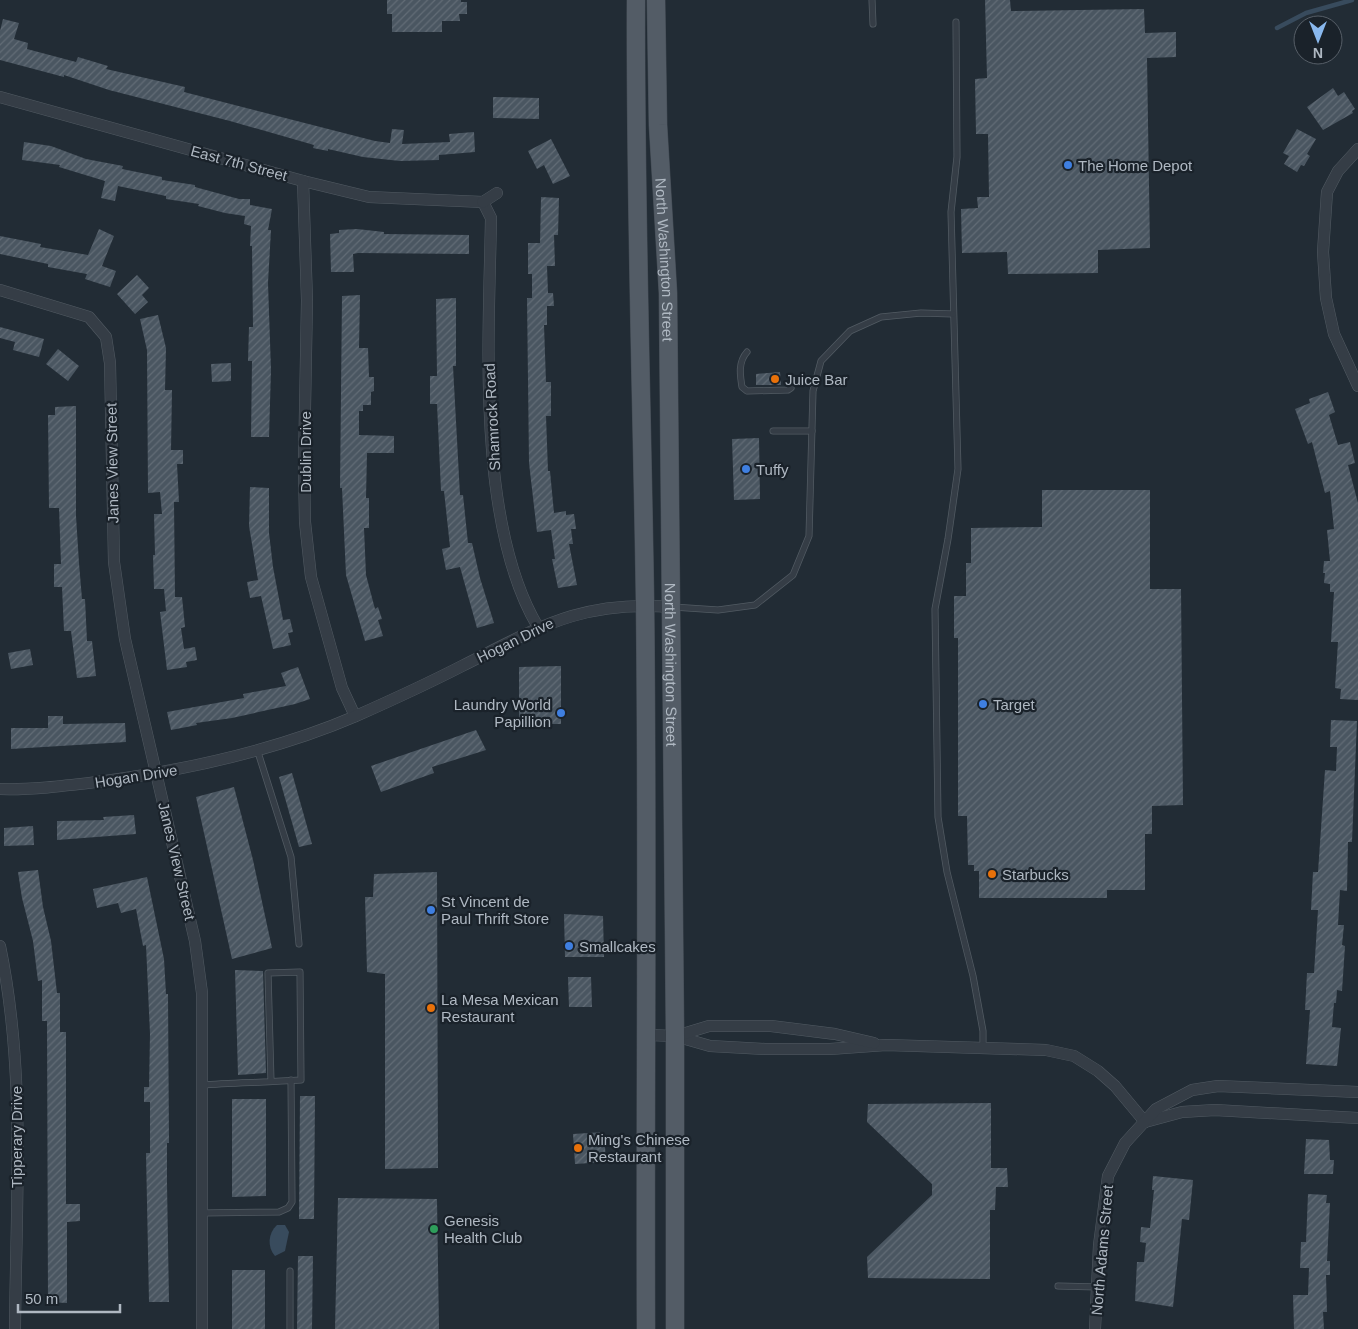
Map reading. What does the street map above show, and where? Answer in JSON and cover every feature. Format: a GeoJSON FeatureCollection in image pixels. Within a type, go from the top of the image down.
{"type":"FeatureCollection","features":[{"type":"Feature","properties":{"kind":"main road","name":"North Washington Street"},"geometry":{"type":"LineString","coordinates":[[636,0],[635,160],[641,310],[645,605],[648,1035],[646,1329]]}},
{"type":"Feature","properties":{"kind":"main road","name":"North Washington Street"},"geometry":{"type":"LineString","coordinates":[[656,0],[658,125],[668,293],[675,1036],[675,1329]]}},
{"type":"Feature","properties":{"kind":"street","name":"East 7th Street"},"geometry":{"type":"LineString","coordinates":[[0,97],[303,181],[369,196],[484,202]]}},
{"type":"Feature","properties":{"kind":"street"},"geometry":{"type":"LineString","coordinates":[[1358,149],[1338,171],[1326,192],[1323,252],[1326,298],[1334,334],[1358,386]]}},
{"type":"Feature","properties":{"kind":"street","name":"Dublin Drive"},"geometry":{"type":"LineString","coordinates":[[303,181],[308,300],[304,464],[305,522],[311,577],[342,688],[355,716]]}},
{"type":"Feature","properties":{"kind":"street"},"geometry":{"type":"LineString","coordinates":[[484,202],[497,193]]}},
{"type":"Feature","properties":{"kind":"street","name":"Shamrock Road"},"geometry":{"type":"LineString","coordinates":[[484,202],[491,218],[489,365],[497,494],[504,538],[520,590],[538,627]]}},
{"type":"Feature","properties":{"kind":"street","name":"Janes View Street"},"geometry":{"type":"LineString","coordinates":[[0,290],[88,317],[106,337],[110,362],[114,562],[125,639],[195,941],[202,993],[202,1329]]}},
{"type":"Feature","properties":{"kind":"street","name":"Hogan Drive"},"geometry":{"type":"LineString","coordinates":[[0,790],[70,786],[156,774],[257,750],[298,738],[355,716],[434,681],[538,627],[582,612],[608,607],[645,605],[672,607]]}},
{"type":"Feature","properties":{"kind":"street","name":"Tipperary Drive"},"geometry":{"type":"LineString","coordinates":[[0,946],[12,1013],[17,1096],[15,1329]]}},
{"type":"Feature","properties":{"kind":"street"},"geometry":{"type":"LineString","coordinates":[[675,1036],[709,1026],[771,1026],[835,1034],[886,1045]]}},
{"type":"Feature","properties":{"kind":"street"},"geometry":{"type":"LineString","coordinates":[[648,1035],[675,1036],[710,1046],[764,1049],[830,1049],[886,1045],[1046,1050],[1074,1056],[1098,1071],[1116,1086],[1144,1122],[1182,1112],[1215,1110],[1358,1118]]}},
{"type":"Feature","properties":{"kind":"street","name":"North Adams Street"},"geometry":{"type":"LineString","coordinates":[[1095,1329],[1103,1202],[1108,1176],[1125,1143],[1156,1109],[1174,1097],[1192,1090],[1218,1086],[1358,1092]]}},
{"type":"Feature","properties":{"kind":"lane"},"geometry":{"type":"LineString","coordinates":[[872,0],[873,24]]}},
{"type":"Feature","properties":{"kind":"lane"},"geometry":{"type":"LineString","coordinates":[[956,22],[957,157],[951,212],[958,470],[948,540],[934,609],[938,817],[947,872],[973,976],[983,1032],[983,1048]]}},
{"type":"Feature","properties":{"kind":"lane","name":"Hogan Drive"},"geometry":{"type":"LineString","coordinates":[[672,607],[718,610],[755,605],[794,576],[809,536],[814,391],[821,361],[850,331],[881,316],[921,313],[953,314]]}},
{"type":"Feature","properties":{"kind":"lane"},"geometry":{"type":"LineString","coordinates":[[747,352],[742,357],[742,387],[747,391],[788,390],[790,388]]}},
{"type":"Feature","properties":{"kind":"lane"},"geometry":{"type":"LineString","coordinates":[[773,430],[812,430]]}},
{"type":"Feature","properties":{"kind":"lane"},"geometry":{"type":"LineString","coordinates":[[257,750],[291,857],[299,944]]}},
{"type":"Feature","properties":{"kind":"lane"},"geometry":{"type":"LineString","coordinates":[[201,1085],[301,1080],[300,972],[268,974],[271,1081]]}},
{"type":"Feature","properties":{"kind":"lane"},"geometry":{"type":"LineString","coordinates":[[202,1213],[279,1212],[288,1208],[292,1202],[291,1080]]}},
{"type":"Feature","properties":{"kind":"lane"},"geometry":{"type":"LineString","coordinates":[[290,1271],[290,1329]]}},
{"type":"Feature","properties":{"kind":"lane"},"geometry":{"type":"LineString","coordinates":[[1058,1286],[1098,1286]]}},
{"type":"Feature","properties":{"kind":"water"},"geometry":{"type":"Polygon","coordinates":[[[277,1225],[285,1225],[289,1232],[285,1251],[275,1256],[270,1244],[270,1236],[277,1225]]]}},
{"type":"Feature","properties":{"kind":"building"},"geometry":{"type":"Polygon","coordinates":[[[387,0],[461,0],[461,2],[467,2],[467,14],[459,14],[460,21],[442,21],[442,32],[392,32],[392,14],[387,14],[387,0]]]}},
{"type":"Feature","properties":{"kind":"building","name":"The Home Depot"},"geometry":{"type":"Polygon","coordinates":[[[985,0],[1010,0],[1011,11],[1144,9],[1145,33],[1176,32],[1176,57],[1147,58],[1150,248],[1098,250],[1098,273],[1008,274],[1007,252],[962,253],[961,209],[978,208],[977,197],[989,197],[988,134],[976,134],[975,79],[987,78],[985,0]]]}},
{"type":"Feature","properties":{"kind":"building"},"geometry":{"type":"Polygon","coordinates":[[[3,19],[19,23],[14,39],[28,43],[27,49],[76,62],[78,57],[108,66],[106,69],[185,87],[184,92],[375,141],[390,143],[392,129],[404,130],[402,144],[450,142],[449,134],[474,132],[475,152],[439,155],[439,160],[400,161],[363,157],[328,149],[328,151],[313,148],[314,145],[230,121],[109,90],[64,75],[64,77],[0,60],[0,31],[3,19]]]}},
{"type":"Feature","properties":{"kind":"building"},"geometry":{"type":"Polygon","coordinates":[[[1333,88],[1338,96],[1344,92],[1355,109],[1352,111],[1353,113],[1323,130],[1307,107],[1333,88]]]}},
{"type":"Feature","properties":{"kind":"building"},"geometry":{"type":"Polygon","coordinates":[[[493,97],[539,98],[539,119],[493,118],[493,97]]]}},
{"type":"Feature","properties":{"kind":"building"},"geometry":{"type":"Polygon","coordinates":[[[1297,129],[1316,139],[1307,154],[1310,156],[1304,166],[1301,165],[1297,172],[1284,164],[1289,156],[1283,153],[1297,129]]]}},
{"type":"Feature","properties":{"kind":"building"},"geometry":{"type":"Polygon","coordinates":[[[551,139],[570,176],[553,184],[544,165],[537,169],[528,151],[551,139]]]}},
{"type":"Feature","properties":{"kind":"building"},"geometry":{"type":"Polygon","coordinates":[[[24,142],[51,146],[86,159],[123,166],[122,169],[162,177],[162,180],[195,185],[195,187],[239,199],[250,199],[250,205],[272,209],[268,230],[271,230],[268,283],[271,370],[269,437],[251,437],[252,361],[248,361],[249,327],[253,327],[252,246],[250,246],[251,226],[244,224],[245,216],[225,213],[198,206],[199,204],[166,199],[166,196],[118,186],[115,201],[101,198],[105,181],[59,167],[60,165],[22,160],[24,142]]]}},
{"type":"Feature","properties":{"kind":"building"},"geometry":{"type":"Polygon","coordinates":[[[541,197],[559,198],[558,235],[554,235],[555,266],[547,266],[548,293],[553,293],[554,306],[547,306],[547,325],[544,325],[546,382],[551,382],[551,416],[546,416],[548,471],[550,471],[554,513],[566,511],[566,515],[574,514],[576,529],[571,529],[573,544],[569,544],[577,585],[558,588],[552,559],[555,559],[551,530],[537,532],[529,463],[527,298],[532,298],[532,274],[528,274],[528,243],[540,243],[541,197]]]}},
{"type":"Feature","properties":{"kind":"building"},"geometry":{"type":"Polygon","coordinates":[[[99,229],[114,236],[102,266],[116,271],[110,287],[85,279],[87,274],[48,267],[48,264],[0,254],[0,236],[41,244],[40,247],[88,255],[99,229]]]}},
{"type":"Feature","properties":{"kind":"building"},"geometry":{"type":"Polygon","coordinates":[[[357,229],[384,232],[384,234],[469,235],[469,254],[358,253],[353,254],[354,272],[331,272],[330,234],[339,233],[339,230],[357,229]]]}},
{"type":"Feature","properties":{"kind":"building"},"geometry":{"type":"Polygon","coordinates":[[[137,275],[149,288],[142,295],[148,302],[135,314],[117,294],[137,275]]]}},
{"type":"Feature","properties":{"kind":"building"},"geometry":{"type":"Polygon","coordinates":[[[360,295],[359,348],[368,348],[369,377],[374,377],[374,391],[371,392],[371,405],[363,405],[363,411],[359,411],[359,435],[394,436],[394,453],[367,453],[366,498],[369,498],[369,528],[364,528],[366,575],[375,609],[378,607],[382,619],[378,620],[383,636],[365,641],[346,575],[342,488],[340,488],[342,296],[360,295]]]}},
{"type":"Feature","properties":{"kind":"building"},"geometry":{"type":"Polygon","coordinates":[[[456,298],[456,366],[453,366],[460,495],[463,495],[468,543],[472,543],[480,578],[494,623],[477,628],[460,567],[446,570],[442,549],[450,547],[444,491],[441,491],[437,404],[430,404],[430,376],[437,376],[436,299],[456,298]]]}},
{"type":"Feature","properties":{"kind":"building"},"geometry":{"type":"Polygon","coordinates":[[[158,315],[166,348],[165,390],[172,390],[171,450],[183,450],[183,464],[177,464],[179,502],[174,502],[175,597],[182,597],[185,627],[181,628],[184,649],[195,647],[197,660],[186,662],[187,667],[167,670],[160,612],[166,611],[164,589],[154,589],[154,514],[162,514],[160,492],[148,493],[147,350],[140,319],[158,315]]]}},
{"type":"Feature","properties":{"kind":"building"},"geometry":{"type":"Polygon","coordinates":[[[0,327],[44,339],[39,357],[13,350],[15,342],[0,338],[0,327]]]}},
{"type":"Feature","properties":{"kind":"building"},"geometry":{"type":"Polygon","coordinates":[[[58,349],[79,366],[68,381],[46,364],[58,349]]]}},
{"type":"Feature","properties":{"kind":"building"},"geometry":{"type":"Polygon","coordinates":[[[231,363],[231,381],[212,382],[211,364],[231,363]]]}},
{"type":"Feature","properties":{"kind":"building"},"geometry":{"type":"Polygon","coordinates":[[[780,372],[781,385],[756,385],[756,374],[780,372]]]}},
{"type":"Feature","properties":{"kind":"building"},"geometry":{"type":"Polygon","coordinates":[[[1328,392],[1335,412],[1329,415],[1338,445],[1350,442],[1355,463],[1348,465],[1358,503],[1358,700],[1340,699],[1341,689],[1335,688],[1338,642],[1331,642],[1334,592],[1330,592],[1330,584],[1324,583],[1325,573],[1323,573],[1324,561],[1330,561],[1327,530],[1334,529],[1330,491],[1325,493],[1312,442],[1308,444],[1295,409],[1310,403],[1309,399],[1328,392]]]}},
{"type":"Feature","properties":{"kind":"building"},"geometry":{"type":"Polygon","coordinates":[[[76,406],[76,516],[79,563],[82,599],[85,599],[87,641],[92,641],[96,676],[77,678],[71,631],[64,631],[62,587],[54,587],[54,564],[61,564],[59,508],[49,508],[48,415],[55,415],[55,407],[76,406]]]}},
{"type":"Feature","properties":{"kind":"building","name":"Tuffy"},"geometry":{"type":"Polygon","coordinates":[[[759,438],[760,499],[734,500],[732,439],[759,438]]]}},
{"type":"Feature","properties":{"kind":"building"},"geometry":{"type":"Polygon","coordinates":[[[250,487],[269,488],[269,533],[273,567],[283,620],[290,619],[293,632],[288,633],[291,645],[273,649],[261,596],[250,598],[247,582],[258,580],[249,526],[250,487]]]}},
{"type":"Feature","properties":{"kind":"building"},"geometry":{"type":"Polygon","coordinates":[[[1042,490],[1150,490],[1150,589],[1181,589],[1183,805],[1152,806],[1152,834],[1145,834],[1145,890],[1107,890],[1107,898],[979,898],[979,871],[974,871],[974,865],[968,865],[967,816],[958,816],[958,638],[954,638],[954,596],[966,596],[966,563],[971,563],[971,528],[1042,527],[1042,490]]]}},
{"type":"Feature","properties":{"kind":"building"},"geometry":{"type":"Polygon","coordinates":[[[30,649],[33,665],[11,669],[8,653],[30,649]]]}},
{"type":"Feature","properties":{"kind":"building"},"geometry":{"type":"Polygon","coordinates":[[[561,666],[561,724],[519,724],[519,667],[561,666]]]}},
{"type":"Feature","properties":{"kind":"building"},"geometry":{"type":"Polygon","coordinates":[[[298,667],[310,699],[295,704],[232,718],[196,723],[197,725],[171,730],[167,712],[244,698],[243,694],[286,686],[281,673],[298,667]]]}},
{"type":"Feature","properties":{"kind":"building"},"geometry":{"type":"Polygon","coordinates":[[[48,716],[63,716],[63,724],[125,723],[126,742],[11,749],[11,728],[48,728],[48,716]]]}},
{"type":"Feature","properties":{"kind":"building"},"geometry":{"type":"Polygon","coordinates":[[[1331,720],[1357,721],[1352,842],[1348,842],[1347,891],[1340,890],[1338,925],[1344,925],[1342,945],[1345,946],[1342,991],[1337,990],[1332,1027],[1341,1028],[1337,1066],[1306,1064],[1310,1010],[1305,1010],[1307,973],[1314,973],[1318,910],[1311,910],[1313,872],[1318,872],[1325,770],[1336,771],[1337,747],[1330,747],[1331,720]]]}},
{"type":"Feature","properties":{"kind":"building"},"geometry":{"type":"Polygon","coordinates":[[[476,730],[486,750],[432,767],[434,773],[381,792],[371,766],[476,730]]]}},
{"type":"Feature","properties":{"kind":"building"},"geometry":{"type":"Polygon","coordinates":[[[292,773],[312,844],[299,847],[279,777],[292,773]]]}},
{"type":"Feature","properties":{"kind":"building"},"geometry":{"type":"Polygon","coordinates":[[[234,787],[253,860],[272,948],[232,959],[196,797],[234,787]]]}},
{"type":"Feature","properties":{"kind":"building"},"geometry":{"type":"Polygon","coordinates":[[[134,815],[136,834],[57,840],[57,821],[104,820],[103,817],[134,815]]]}},
{"type":"Feature","properties":{"kind":"building"},"geometry":{"type":"Polygon","coordinates":[[[33,826],[34,845],[4,846],[4,828],[33,826]]]}},
{"type":"Feature","properties":{"kind":"building"},"geometry":{"type":"Polygon","coordinates":[[[38,870],[43,907],[51,941],[57,993],[60,993],[60,1032],[66,1032],[66,1204],[80,1204],[80,1221],[67,1222],[67,1303],[48,1302],[47,1021],[42,1021],[42,980],[38,981],[33,941],[22,898],[18,872],[38,870]]]}},
{"type":"Feature","properties":{"kind":"building"},"geometry":{"type":"Polygon","coordinates":[[[437,872],[438,1168],[385,1169],[385,974],[367,972],[365,897],[373,897],[374,874],[437,872]]]}},
{"type":"Feature","properties":{"kind":"building"},"geometry":{"type":"Polygon","coordinates":[[[147,877],[164,959],[166,994],[168,994],[169,1143],[167,1143],[167,1183],[169,1302],[149,1302],[146,1153],[150,1153],[150,1102],[144,1102],[144,1087],[149,1087],[150,1034],[146,945],[143,946],[136,909],[121,913],[118,903],[97,908],[93,889],[147,877]]]}},
{"type":"Feature","properties":{"kind":"building"},"geometry":{"type":"Polygon","coordinates":[[[564,914],[603,916],[604,957],[565,957],[564,914]]]}},
{"type":"Feature","properties":{"kind":"building"},"geometry":{"type":"Polygon","coordinates":[[[235,970],[263,971],[266,1073],[238,1075],[235,970]]]}},
{"type":"Feature","properties":{"kind":"building"},"geometry":{"type":"Polygon","coordinates":[[[568,977],[591,977],[592,1007],[569,1007],[568,977]]]}},
{"type":"Feature","properties":{"kind":"building"},"geometry":{"type":"Polygon","coordinates":[[[300,1096],[315,1096],[314,1219],[299,1219],[300,1096]]]}},
{"type":"Feature","properties":{"kind":"building"},"geometry":{"type":"Polygon","coordinates":[[[232,1099],[266,1099],[266,1196],[232,1197],[232,1099]]]}},
{"type":"Feature","properties":{"kind":"building"},"geometry":{"type":"Polygon","coordinates":[[[991,1103],[991,1168],[1007,1168],[1008,1187],[996,1187],[995,1210],[990,1210],[990,1279],[868,1278],[867,1257],[932,1195],[932,1184],[867,1122],[868,1104],[991,1103]]]}},
{"type":"Feature","properties":{"kind":"building"},"geometry":{"type":"Polygon","coordinates":[[[604,1132],[606,1162],[575,1164],[573,1134],[604,1132]]]}},
{"type":"Feature","properties":{"kind":"building"},"geometry":{"type":"Polygon","coordinates":[[[1306,1139],[1329,1140],[1330,1160],[1334,1160],[1333,1174],[1304,1174],[1306,1139]]]}},
{"type":"Feature","properties":{"kind":"building"},"geometry":{"type":"Polygon","coordinates":[[[1153,1176],[1193,1180],[1189,1220],[1182,1219],[1173,1307],[1135,1301],[1137,1262],[1144,1262],[1146,1243],[1140,1242],[1141,1227],[1150,1228],[1154,1190],[1152,1190],[1153,1176]]]}},
{"type":"Feature","properties":{"kind":"building"},"geometry":{"type":"Polygon","coordinates":[[[1308,1194],[1327,1195],[1326,1203],[1330,1203],[1327,1261],[1330,1261],[1330,1275],[1326,1275],[1327,1312],[1323,1312],[1324,1329],[1294,1329],[1293,1295],[1308,1295],[1309,1268],[1300,1268],[1301,1242],[1306,1242],[1308,1194]]]}},
{"type":"Feature","properties":{"kind":"building"},"geometry":{"type":"Polygon","coordinates":[[[338,1198],[437,1199],[439,1329],[335,1329],[338,1198]]]}},
{"type":"Feature","properties":{"kind":"building"},"geometry":{"type":"Polygon","coordinates":[[[298,1256],[313,1256],[312,1329],[297,1329],[298,1256]]]}},
{"type":"Feature","properties":{"kind":"building"},"geometry":{"type":"Polygon","coordinates":[[[232,1270],[265,1270],[265,1329],[232,1329],[232,1270]]]}},
{"type":"Feature","properties":{"kind":"waterway"},"geometry":{"type":"LineString","coordinates":[[1277,28],[1306,13],[1352,0]]}},
{"type":"Feature","properties":{"kind":"place","name":"The Home Depot"},"geometry":{"type":"Point","coordinates":[1068,165]}},
{"type":"Feature","properties":{"kind":"place","name":"Juice Bar"},"geometry":{"type":"Point","coordinates":[775,379]}},
{"type":"Feature","properties":{"kind":"place","name":"Tuffy"},"geometry":{"type":"Point","coordinates":[746,469]}},
{"type":"Feature","properties":{"kind":"place","name":"Target"},"geometry":{"type":"Point","coordinates":[983,704]}},
{"type":"Feature","properties":{"kind":"place","name":"Laundry World Papillion"},"geometry":{"type":"Point","coordinates":[561,713]}},
{"type":"Feature","properties":{"kind":"place","name":"Starbucks"},"geometry":{"type":"Point","coordinates":[992,874]}},
{"type":"Feature","properties":{"kind":"place","name":"St Vincent de Paul Thrift Store"},"geometry":{"type":"Point","coordinates":[431,910]}},
{"type":"Feature","properties":{"kind":"place","name":"Smallcakes"},"geometry":{"type":"Point","coordinates":[569,946]}},
{"type":"Feature","properties":{"kind":"place","name":"La Mesa Mexican Restaurant"},"geometry":{"type":"Point","coordinates":[431,1008]}},
{"type":"Feature","properties":{"kind":"place","name":"Ming's Chinese Restaurant"},"geometry":{"type":"Point","coordinates":[578,1148]}},
{"type":"Feature","properties":{"kind":"place","name":"Genesis Health Club"},"geometry":{"type":"Point","coordinates":[434,1229]}}]}
